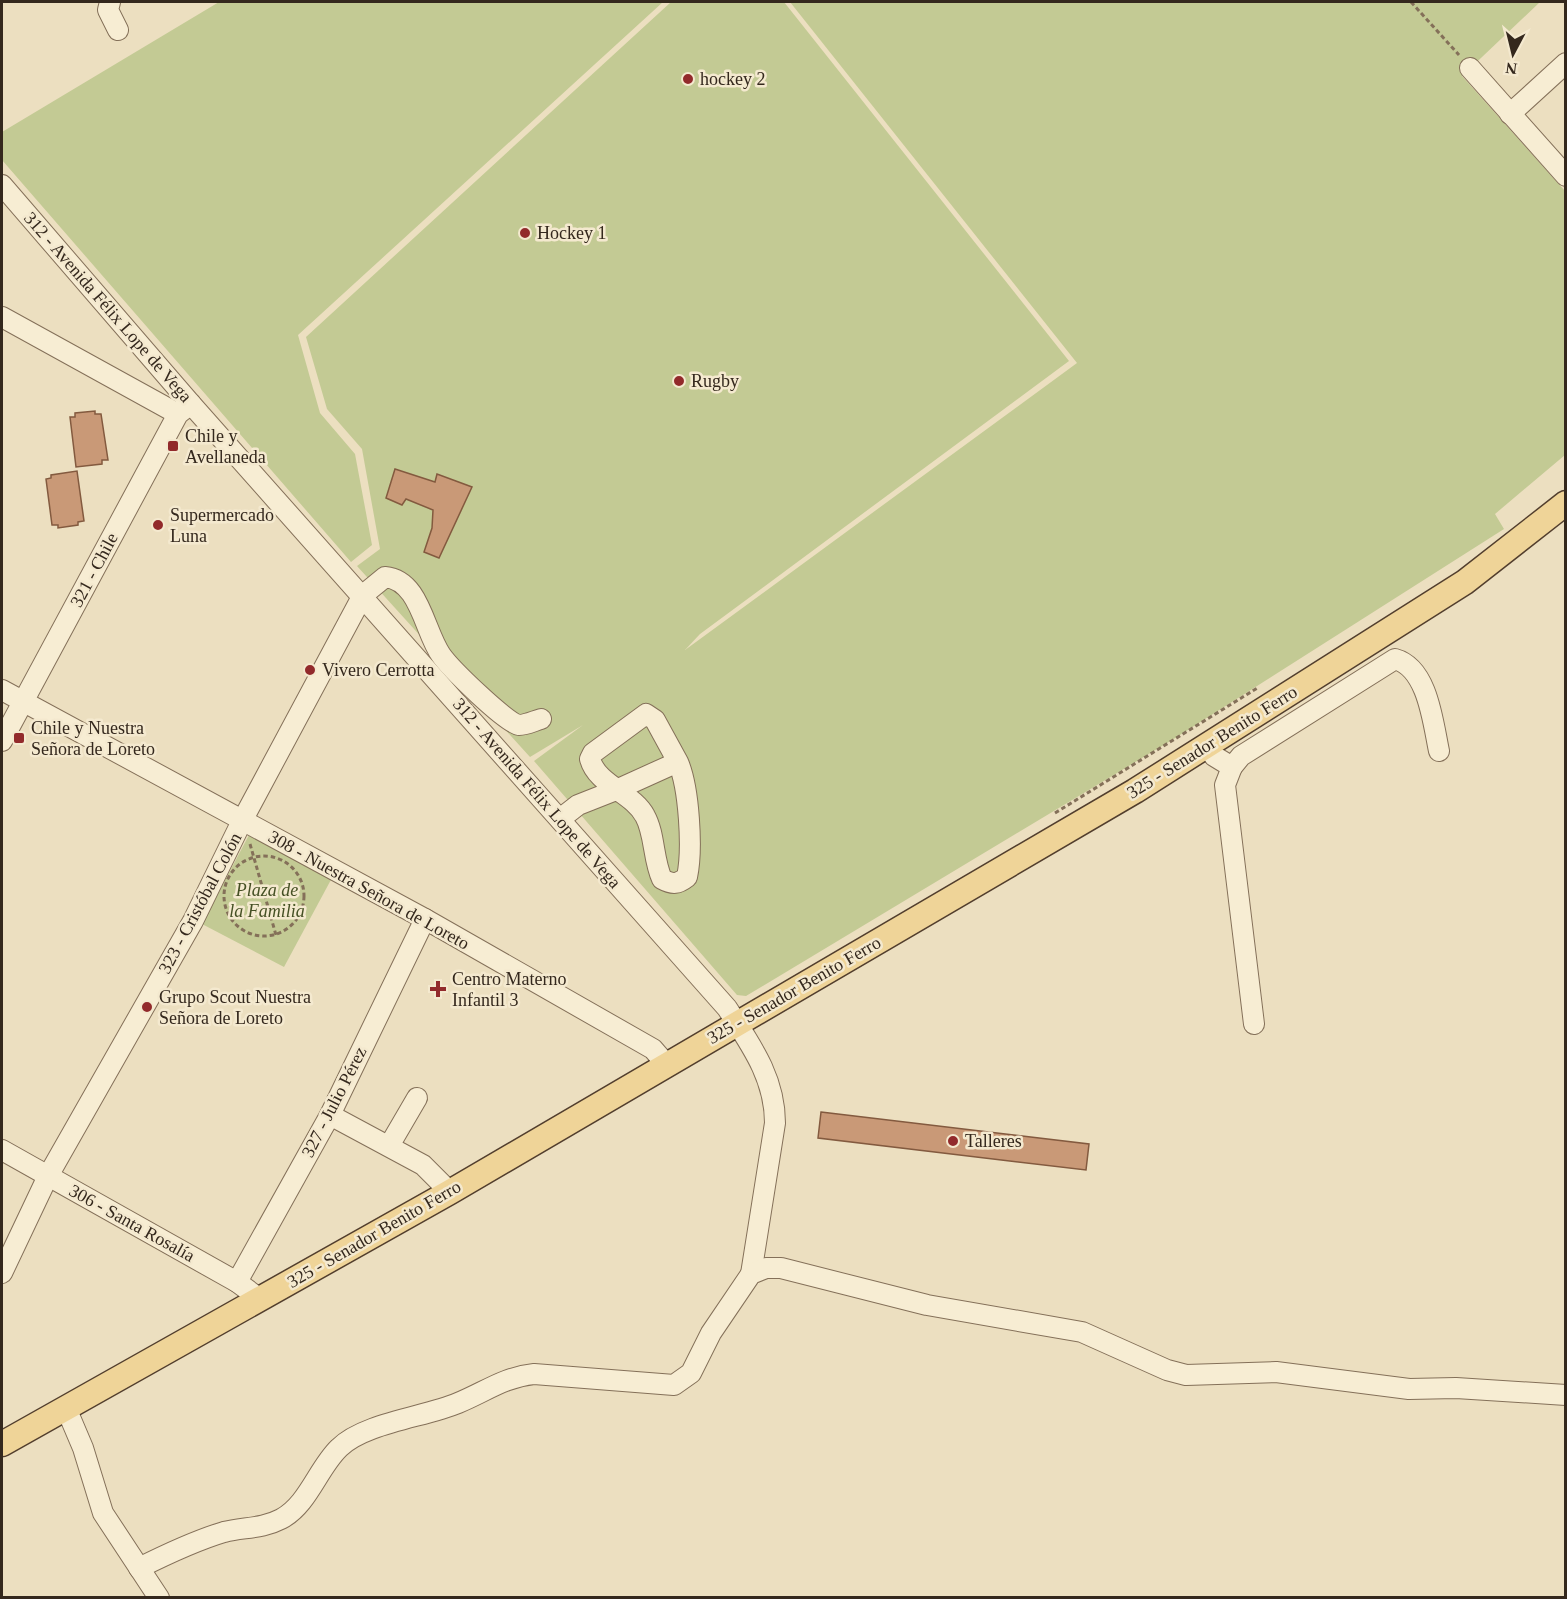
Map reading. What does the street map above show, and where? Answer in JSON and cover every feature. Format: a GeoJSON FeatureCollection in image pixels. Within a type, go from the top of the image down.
{"type":"FeatureCollection","features":[{"type":"Feature","properties":{"kind":"main road","name":"325 - Senador Benito Ferro"},"geometry":{"type":"LineString","coordinates":[[2,1444],[450,1192],[1135,790],[1465,582],[1566,504]]}},
{"type":"Feature","properties":{"kind":"street"},"geometry":{"type":"LineString","coordinates":[[110,2],[108,10],[118,30]]}},
{"type":"Feature","properties":{"kind":"street"},"geometry":{"type":"LineString","coordinates":[[1510,114],[1566,63]]}},
{"type":"Feature","properties":{"kind":"street"},"geometry":{"type":"LineString","coordinates":[[1470,68],[1566,176]]}},
{"type":"Feature","properties":{"kind":"street","name":"312 - Avenida Félix Lope de Vega"},"geometry":{"type":"LineString","coordinates":[[2,185],[185,409],[363,595],[728,1008],[761,1065],[775,1103],[775,1124],[751,1275]]}},
{"type":"Feature","properties":{"kind":"street"},"geometry":{"type":"LineString","coordinates":[[2,317],[185,409]]}},
{"type":"Feature","properties":{"kind":"street","name":"321 - Chile"},"geometry":{"type":"LineString","coordinates":[[2,741],[185,409]]}},
{"type":"Feature","properties":{"kind":"street"},"geometry":{"type":"LineString","coordinates":[[363,595],[385,577],[395,578],[412,594],[436,648],[451,666],[510,722],[525,724],[541,719]]}},
{"type":"Feature","properties":{"kind":"street","name":"323 - Cristóbal Colón"},"geometry":{"type":"LineString","coordinates":[[2,1273],[48,1176],[193,921],[242,821],[363,595]]}},
{"type":"Feature","properties":{"kind":"street"},"geometry":{"type":"LineString","coordinates":[[1254,1024],[1225,784],[1232,767],[1241,756],[1395,659],[1407,665],[1426,693],[1439,751]]}},
{"type":"Feature","properties":{"kind":"street","name":"308 - Nuestra Señora de Loreto"},"geometry":{"type":"LineString","coordinates":[[2,690],[425,919],[653,1049],[666,1064]]}},
{"type":"Feature","properties":{"kind":"street"},"geometry":{"type":"LineString","coordinates":[[646,714],[656,720],[678,762],[686,786],[689,860],[687,877],[671,884],[662,879],[645,815],[616,790],[592,765],[590,759],[593,753],[646,714]]}},
{"type":"Feature","properties":{"kind":"street"},"geometry":{"type":"LineString","coordinates":[[1207,745],[1214,756],[1232,767]]}},
{"type":"Feature","properties":{"kind":"street"},"geometry":{"type":"LineString","coordinates":[[560,819],[578,805],[678,762]]}},
{"type":"Feature","properties":{"kind":"street","name":"327 - Julio Pérez"},"geometry":{"type":"LineString","coordinates":[[237,1282],[330,1115],[425,919]]}},
{"type":"Feature","properties":{"kind":"street"},"geometry":{"type":"LineString","coordinates":[[389,1146],[417,1098]]}},
{"type":"Feature","properties":{"kind":"street"},"geometry":{"type":"LineString","coordinates":[[330,1115],[389,1146],[435,1174],[450,1192]]}},
{"type":"Feature","properties":{"kind":"street","name":"306 - Santa Rosalía"},"geometry":{"type":"LineString","coordinates":[[2,1150],[237,1282],[260,1299]]}},
{"type":"Feature","properties":{"kind":"street"},"geometry":{"type":"LineString","coordinates":[[139,1568],[197,1540],[228,1531],[262,1527],[284,1518],[300,1501],[339,1447],[366,1432],[459,1403],[514,1376],[534,1374],[674,1385],[691,1373],[711,1333],[751,1275],[766,1268],[781,1269],[927,1305],[1082,1332],[1167,1370],[1186,1375],[1276,1372],[1409,1389],[1456,1388],[1566,1395]]}},
{"type":"Feature","properties":{"kind":"street"},"geometry":{"type":"LineString","coordinates":[[66,1408],[86,1458],[103,1513],[159,1598]]}},
{"type":"Feature","properties":{"kind":"path"},"geometry":{"type":"LineString","coordinates":[[1411,2],[1470,68]]}},
{"type":"Feature","properties":{"kind":"path"},"geometry":{"type":"LineString","coordinates":[[1051,816],[1265,684]]}},
{"type":"Feature","properties":{"kind":"path"},"geometry":{"type":"LineString","coordinates":[[269,856],[283,861],[299,876],[304,890],[304,904],[298,917],[289,928],[276,935],[261,937],[247,934],[231,920],[224,907],[223,892],[227,879],[241,862],[255,857],[269,856]]}},
{"type":"Feature","properties":{"kind":"path"},"geometry":{"type":"LineString","coordinates":[[255,857],[276,935]]}},
{"type":"Feature","properties":{"kind":"green space"},"geometry":{"type":"Polygon","coordinates":[[[219,2],[663,2],[298,335],[320,413],[355,454],[372,545],[351,562],[2,160],[2,132],[219,2]]]}},
{"type":"Feature","properties":{"kind":"green space"},"geometry":{"type":"Polygon","coordinates":[[[671,2],[784,2],[1069,361],[700,634],[685,650],[1077,363],[790,2],[1540,2],[1462,76],[1565,191],[1565,455],[1495,514],[1504,529],[1172,740],[746,996],[737,995],[534,761],[583,725],[530,757],[357,566],[380,549],[362,449],[327,409],[306,337],[671,2]]]}},
{"type":"Feature","properties":{"kind":"green space","name":"Plaza de la Familia"},"geometry":{"type":"Polygon","coordinates":[[[250,833],[333,876],[284,967],[202,924],[250,833]]]}},
{"type":"Feature","properties":{"kind":"building"},"geometry":{"type":"Polygon","coordinates":[[[95,411],[95,414],[101,414],[108,460],[102,460],[102,464],[76,467],[70,417],[75,417],[75,413],[95,411]]]}},
{"type":"Feature","properties":{"kind":"building"},"geometry":{"type":"Polygon","coordinates":[[[395,469],[435,482],[437,474],[472,487],[439,558],[424,552],[432,528],[433,510],[406,499],[402,505],[386,498],[395,469]]]}},
{"type":"Feature","properties":{"kind":"building"},"geometry":{"type":"Polygon","coordinates":[[[77,471],[84,521],[78,522],[78,525],[58,528],[58,525],[52,525],[46,479],[51,478],[51,475],[77,471]]]}},
{"type":"Feature","properties":{"kind":"building","name":"Talleres"},"geometry":{"type":"Polygon","coordinates":[[[821,1112],[1089,1144],[1086,1170],[818,1138],[821,1112]]]}},
{"type":"Feature","properties":{"kind":"place","name":"hockey 2"},"geometry":{"type":"Point","coordinates":[688,79]}},
{"type":"Feature","properties":{"kind":"place","name":"Hockey 1"},"geometry":{"type":"Point","coordinates":[525,233]}},
{"type":"Feature","properties":{"kind":"place","name":"Rugby"},"geometry":{"type":"Point","coordinates":[679,381]}},
{"type":"Feature","properties":{"kind":"place","name":"Chile y Avellaneda"},"geometry":{"type":"Point","coordinates":[173,446]}},
{"type":"Feature","properties":{"kind":"place","name":"Supermercado Luna"},"geometry":{"type":"Point","coordinates":[158,525]}},
{"type":"Feature","properties":{"kind":"place","name":"Vivero Cerrotta"},"geometry":{"type":"Point","coordinates":[310,670]}},
{"type":"Feature","properties":{"kind":"place","name":"Chile y Nuestra Señora de Loreto"},"geometry":{"type":"Point","coordinates":[19,738]}},
{"type":"Feature","properties":{"kind":"place","name":"Centro Materno Infantil 3"},"geometry":{"type":"Point","coordinates":[438,989]}},
{"type":"Feature","properties":{"kind":"place","name":"Grupo Scout Nuestra Señora de Loreto"},"geometry":{"type":"Point","coordinates":[147,1007]}},
{"type":"Feature","properties":{"kind":"place","name":"Talleres"},"geometry":{"type":"Point","coordinates":[953,1141]}}]}
